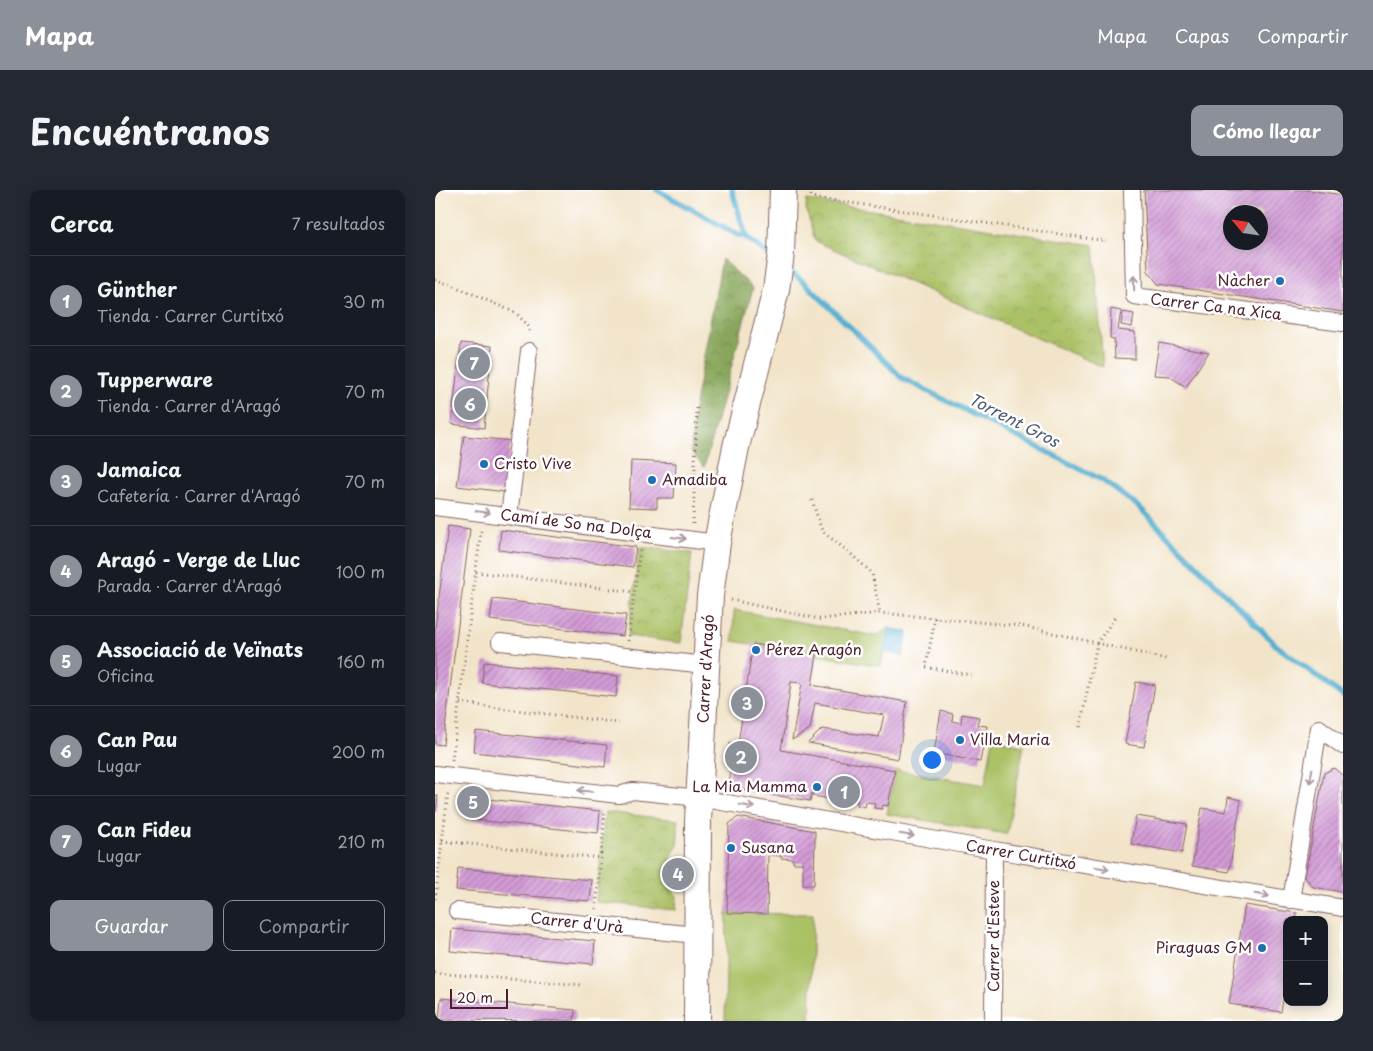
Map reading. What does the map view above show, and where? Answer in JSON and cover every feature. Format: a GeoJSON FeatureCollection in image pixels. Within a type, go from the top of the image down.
{"type":"FeatureCollection","features":[{"type":"Feature","properties":{"kind":"main road","name":"Carrer d'Aragó"},"geometry":{"type":"LineString","coordinates":[[697,1021],[699,798],[710,596],[704,541],[736,447],[768,323],[781,254],[783,198]]}},
{"type":"Feature","properties":{"kind":"street","name":"Carrer Ca na Xica"},"geometry":{"type":"LineString","coordinates":[[1132,190],[1134,296],[1343,324]]}},
{"type":"Feature","properties":{"kind":"street"},"geometry":{"type":"LineString","coordinates":[[509,516],[529,351]]}},
{"type":"Feature","properties":{"kind":"street","name":"Camí de So na Dolça"},"geometry":{"type":"LineString","coordinates":[[435,510],[483,512],[704,541]]}},
{"type":"Feature","properties":{"kind":"street"},"geometry":{"type":"LineString","coordinates":[[500,642],[705,665]]}},
{"type":"Feature","properties":{"kind":"street"},"geometry":{"type":"LineString","coordinates":[[1291,900],[1319,728],[1343,746]]}},
{"type":"Feature","properties":{"kind":"street","name":"Carrer Curtitxó"},"geometry":{"type":"LineString","coordinates":[[443,775],[619,795],[633,791],[699,798],[994,850],[1343,908]]}},
{"type":"Feature","properties":{"kind":"street","name":"Carrer d'Esteve"},"geometry":{"type":"LineString","coordinates":[[993,1021],[994,850]]}},
{"type":"Feature","properties":{"kind":"street","name":"Carrer d'Urà"},"geometry":{"type":"LineString","coordinates":[[457,911],[697,935]]}},
{"type":"Feature","properties":{"kind":"path"},"geometry":{"type":"LineString","coordinates":[[811,190],[811,196],[1106,241]]}},
{"type":"Feature","properties":{"kind":"path"},"geometry":{"type":"LineString","coordinates":[[435,280],[452,285],[516,312],[529,327],[529,351]]}},
{"type":"Feature","properties":{"kind":"path"},"geometry":{"type":"LineString","coordinates":[[697,407],[704,541]]}},
{"type":"Feature","properties":{"kind":"path"},"geometry":{"type":"LineString","coordinates":[[812,500],[822,531],[872,573],[880,613]]}},
{"type":"Feature","properties":{"kind":"path"},"geometry":{"type":"LineString","coordinates":[[435,899],[442,841],[443,775],[460,703],[483,512]]}},
{"type":"Feature","properties":{"kind":"path"},"geometry":{"type":"LineString","coordinates":[[626,656],[642,533]]}},
{"type":"Feature","properties":{"kind":"path"},"geometry":{"type":"LineString","coordinates":[[476,572],[634,592]]}},
{"type":"Feature","properties":{"kind":"path"},"geometry":{"type":"LineString","coordinates":[[710,596],[819,619],[880,613],[1022,626],[1166,659]]}},
{"type":"Feature","properties":{"kind":"path"},"geometry":{"type":"LineString","coordinates":[[1080,727],[1097,643],[1116,616]]}},
{"type":"Feature","properties":{"kind":"path"},"geometry":{"type":"LineString","coordinates":[[935,618],[926,667],[971,675]]}},
{"type":"Feature","properties":{"kind":"path"},"geometry":{"type":"LineString","coordinates":[[460,703],[619,723]]}},
{"type":"Feature","properties":{"kind":"path"},"geometry":{"type":"LineString","coordinates":[[594,924],[607,793]]}},
{"type":"Feature","properties":{"kind":"path"},"geometry":{"type":"LineString","coordinates":[[442,841],[601,858]]}},
{"type":"Feature","properties":{"kind":"path"},"geometry":{"type":"LineString","coordinates":[[435,973],[584,985]]}},
{"type":"Feature","properties":{"kind":"green space"},"geometry":{"type":"Polygon","coordinates":[[[807,200],[1094,245],[1103,367],[815,241],[806,208],[807,200]]]}},
{"type":"Feature","properties":{"kind":"green space"},"geometry":{"type":"Polygon","coordinates":[[[722,259],[753,288],[704,467],[691,452],[694,410],[722,259]]]}},
{"type":"Feature","properties":{"kind":"green space"},"geometry":{"type":"Polygon","coordinates":[[[640,547],[692,553],[681,643],[628,636],[640,547]]]}},
{"type":"Feature","properties":{"kind":"green space"},"geometry":{"type":"Polygon","coordinates":[[[734,610],[876,636],[889,628],[881,666],[733,641],[734,610]]]}},
{"type":"Feature","properties":{"kind":"green space"},"geometry":{"type":"Polygon","coordinates":[[[993,739],[1024,745],[1007,834],[887,814],[895,770],[985,785],[993,739]]]}},
{"type":"Feature","properties":{"kind":"green space"},"geometry":{"type":"Polygon","coordinates":[[[605,812],[678,820],[678,845],[671,856],[671,889],[677,896],[676,910],[596,902],[605,812]]]}},
{"type":"Feature","properties":{"kind":"green space"},"geometry":{"type":"Polygon","coordinates":[[[727,913],[813,914],[810,1021],[725,1021],[727,913]]]}},
{"type":"Feature","properties":{"kind":"water"},"geometry":{"type":"Polygon","coordinates":[[[889,628],[908,632],[903,656],[883,652],[889,628]]]}},
{"type":"Feature","properties":{"kind":"building"},"geometry":{"type":"Polygon","coordinates":[[[1144,190],[1308,190],[1343,195],[1343,312],[1158,284],[1148,271],[1144,190]]]}},
{"type":"Feature","properties":{"kind":"building"},"geometry":{"type":"Polygon","coordinates":[[[1111,309],[1121,311],[1118,330],[1135,332],[1135,359],[1115,358],[1114,339],[1110,338],[1111,309]]]}},
{"type":"Feature","properties":{"kind":"building"},"geometry":{"type":"Polygon","coordinates":[[[1123,312],[1134,314],[1132,327],[1121,325],[1123,312]]]}},
{"type":"Feature","properties":{"kind":"building"},"geometry":{"type":"Polygon","coordinates":[[[461,343],[492,346],[484,428],[451,424],[461,343]]]}},
{"type":"Feature","properties":{"kind":"building"},"geometry":{"type":"Polygon","coordinates":[[[1159,343],[1209,352],[1186,387],[1169,376],[1154,375],[1159,343]]]}},
{"type":"Feature","properties":{"kind":"building","name":"Cristo Vive"},"geometry":{"type":"Polygon","coordinates":[[[464,436],[511,441],[505,492],[457,486],[464,436]]]}},
{"type":"Feature","properties":{"kind":"building","name":"Amadiba"},"geometry":{"type":"Polygon","coordinates":[[[631,461],[676,463],[674,498],[657,498],[657,508],[629,507],[631,461]]]}},
{"type":"Feature","properties":{"kind":"building"},"geometry":{"type":"Polygon","coordinates":[[[448,526],[470,529],[443,745],[435,744],[435,629],[448,526]]]}},
{"type":"Feature","properties":{"kind":"building"},"geometry":{"type":"Polygon","coordinates":[[[501,530],[636,547],[633,567],[499,550],[501,530]]]}},
{"type":"Feature","properties":{"kind":"building"},"geometry":{"type":"Polygon","coordinates":[[[493,599],[626,615],[623,636],[490,620],[493,599]]]}},
{"type":"Feature","properties":{"kind":"building"},"geometry":{"type":"Polygon","coordinates":[[[753,644],[817,655],[812,685],[907,702],[898,759],[808,743],[822,729],[879,737],[884,715],[815,703],[810,729],[792,740],[802,683],[791,682],[781,750],[895,770],[888,806],[883,805],[882,809],[874,808],[875,803],[866,802],[865,807],[857,805],[857,800],[851,799],[849,802],[835,800],[835,797],[829,796],[829,799],[814,796],[812,793],[810,801],[737,789],[730,780],[730,742],[738,744],[753,644]]]}},
{"type":"Feature","properties":{"kind":"building"},"geometry":{"type":"Polygon","coordinates":[[[484,662],[618,676],[616,697],[482,683],[484,662]]]}},
{"type":"Feature","properties":{"kind":"building"},"geometry":{"type":"Polygon","coordinates":[[[1136,682],[1155,685],[1144,747],[1125,744],[1136,682]]]}},
{"type":"Feature","properties":{"kind":"building","name":"Villa Maria"},"geometry":{"type":"Polygon","coordinates":[[[941,711],[953,714],[952,721],[961,723],[962,714],[979,717],[977,725],[987,726],[980,762],[934,753],[941,711]]]}},
{"type":"Feature","properties":{"kind":"building"},"geometry":{"type":"Polygon","coordinates":[[[476,731],[607,745],[605,767],[474,752],[476,731]]]}},
{"type":"Feature","properties":{"kind":"building"},"geometry":{"type":"Polygon","coordinates":[[[1334,768],[1343,776],[1343,892],[1313,887],[1305,877],[1324,773],[1334,768]]]}},
{"type":"Feature","properties":{"kind":"building"},"geometry":{"type":"Polygon","coordinates":[[[435,795],[438,796],[436,812],[435,812],[435,795]]]}},
{"type":"Feature","properties":{"kind":"building"},"geometry":{"type":"Polygon","coordinates":[[[468,797],[600,811],[598,833],[466,819],[468,797]]]}},
{"type":"Feature","properties":{"kind":"building"},"geometry":{"type":"Polygon","coordinates":[[[1228,797],[1241,800],[1229,872],[1192,866],[1202,808],[1226,812],[1228,797]]]}},
{"type":"Feature","properties":{"kind":"building"},"geometry":{"type":"Polygon","coordinates":[[[1136,816],[1187,824],[1182,853],[1131,844],[1136,816]]]}},
{"type":"Feature","properties":{"kind":"building"},"geometry":{"type":"Polygon","coordinates":[[[738,817],[815,831],[814,885],[803,885],[803,863],[793,863],[793,859],[768,855],[767,914],[727,913],[729,824],[738,817]]]}},
{"type":"Feature","properties":{"kind":"building"},"geometry":{"type":"Polygon","coordinates":[[[458,868],[592,880],[590,901],[456,890],[458,868]]]}},
{"type":"Feature","properties":{"kind":"building","name":"Piraguas GM"},"geometry":{"type":"Polygon","coordinates":[[[1245,905],[1297,913],[1297,916],[1283,916],[1283,1000],[1281,1012],[1229,1004],[1245,905]]]}},
{"type":"Feature","properties":{"kind":"building"},"geometry":{"type":"Polygon","coordinates":[[[452,929],[595,941],[593,964],[450,951],[452,929]]]}},
{"type":"Feature","properties":{"kind":"building"},"geometry":{"type":"Polygon","coordinates":[[[441,998],[575,1010],[574,1021],[439,1020],[441,998]]]}},
{"type":"Feature","properties":{"kind":"waterway","name":"Torrent Gros"},"geometry":{"type":"LineString","coordinates":[[657,190],[738,235],[746,237],[773,258]]}},
{"type":"Feature","properties":{"kind":"waterway"},"geometry":{"type":"LineString","coordinates":[[732,190],[746,237]]}},
{"type":"Feature","properties":{"kind":"waterway","name":"Torrent Gros"},"geometry":{"type":"LineString","coordinates":[[786,268],[804,282],[902,378],[1102,480],[1138,506],[1277,646],[1343,696]]}},
{"type":"Feature","properties":{"kind":"place","name":"Nàcher"},"geometry":{"type":"Point","coordinates":[1280,281]}},
{"type":"Feature","properties":{"kind":"place","name":"Can Fideu"},"geometry":{"type":"Point","coordinates":[474,363]}},
{"type":"Feature","properties":{"kind":"place","name":"Can Pau"},"geometry":{"type":"Point","coordinates":[470,404]}},
{"type":"Feature","properties":{"kind":"place","name":"Cristo Vive"},"geometry":{"type":"Point","coordinates":[484,464]}},
{"type":"Feature","properties":{"kind":"place","name":"Amadiba"},"geometry":{"type":"Point","coordinates":[652,480]}},
{"type":"Feature","properties":{"kind":"place","name":"Pérez Aragón"},"geometry":{"type":"Point","coordinates":[756,650]}},
{"type":"Feature","properties":{"kind":"place","name":"Jamaica"},"geometry":{"type":"Point","coordinates":[747,703]}},
{"type":"Feature","properties":{"kind":"place","name":"Villa Maria"},"geometry":{"type":"Point","coordinates":[960,740]}},
{"type":"Feature","properties":{"kind":"place","name":"Tupperware"},"geometry":{"type":"Point","coordinates":[741,757]}},
{"type":"Feature","properties":{"kind":"place","name":"La Mia Mamma"},"geometry":{"type":"Point","coordinates":[817,787]}},
{"type":"Feature","properties":{"kind":"place","name":"Günther"},"geometry":{"type":"Point","coordinates":[844,792]}},
{"type":"Feature","properties":{"kind":"place","name":"Associació de Veïnats"},"geometry":{"type":"Point","coordinates":[473,802]}},
{"type":"Feature","properties":{"kind":"place","name":"Susana"},"geometry":{"type":"Point","coordinates":[731,848]}},
{"type":"Feature","properties":{"kind":"place","name":"Aragó - Verge de Lluc"},"geometry":{"type":"Point","coordinates":[678,874]}},
{"type":"Feature","properties":{"kind":"place","name":"Piraguas GM"},"geometry":{"type":"Point","coordinates":[1262,948]}}]}
